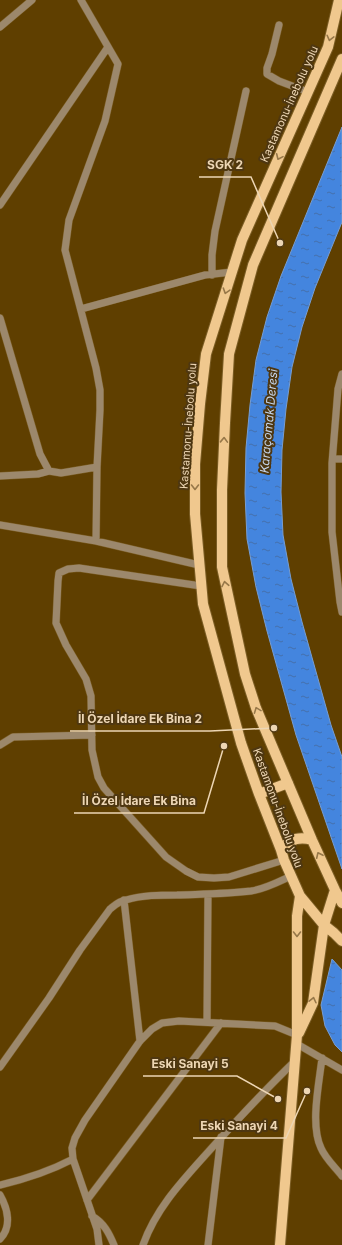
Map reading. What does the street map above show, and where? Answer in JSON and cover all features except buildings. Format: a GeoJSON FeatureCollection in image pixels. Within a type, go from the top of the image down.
{"type":"FeatureCollection","features":[{"type":"Feature","properties":{"kind":"main road","name":"Kastamonu-İnebolu yolu"},"geometry":{"type":"LineString","coordinates":[[339,0],[328,47],[242,240],[206,354],[195,464],[195,514],[203,604],[242,743],[259,794],[284,860],[300,896],[324,925],[334,932],[342,941]]}},
{"type":"Feature","properties":{"kind":"main road"},"geometry":{"type":"LineString","coordinates":[[342,58],[253,265],[229,354],[223,476],[222,567],[228,601],[245,674],[256,708],[312,840],[342,903]]}},
{"type":"Feature","properties":{"kind":"main road"},"geometry":{"type":"LineString","coordinates":[[259,794],[288,783]]}},
{"type":"Feature","properties":{"kind":"main road"},"geometry":{"type":"LineString","coordinates":[[281,850],[286,843],[293,840],[304,838],[312,840]]}},
{"type":"Feature","properties":{"kind":"main road"},"geometry":{"type":"LineString","coordinates":[[297,1040],[313,1003],[324,925],[335,890]]}},
{"type":"Feature","properties":{"kind":"main road"},"geometry":{"type":"LineString","coordinates":[[280,1245],[297,1040],[297,916],[300,896]]}},
{"type":"Feature","properties":{"kind":"street"},"geometry":{"type":"LineString","coordinates":[[0,27],[32,0]]}},
{"type":"Feature","properties":{"kind":"street"},"geometry":{"type":"LineString","coordinates":[[81,0],[118,64],[105,121],[69,220],[65,250],[96,368],[100,390],[96,541]]}},
{"type":"Feature","properties":{"kind":"street"},"geometry":{"type":"LineString","coordinates":[[279,25],[267,68],[267,74],[279,81],[308,92]]}},
{"type":"Feature","properties":{"kind":"street"},"geometry":{"type":"LineString","coordinates":[[0,205],[108,47]]}},
{"type":"Feature","properties":{"kind":"street"},"geometry":{"type":"LineString","coordinates":[[212,275],[212,255],[215,231],[246,92]]}},
{"type":"Feature","properties":{"kind":"street"},"geometry":{"type":"LineString","coordinates":[[81,309],[192,279],[232,272]]}},
{"type":"Feature","properties":{"kind":"street"},"geometry":{"type":"LineString","coordinates":[[0,318],[40,454],[49,471]]}},
{"type":"Feature","properties":{"kind":"street"},"geometry":{"type":"LineString","coordinates":[[342,374],[338,389],[333,459],[332,532],[342,612]]}},
{"type":"Feature","properties":{"kind":"street"},"geometry":{"type":"LineString","coordinates":[[333,459],[342,459]]}},
{"type":"Feature","properties":{"kind":"street"},"geometry":{"type":"LineString","coordinates":[[0,476],[38,474],[49,471],[61,473],[97,467]]}},
{"type":"Feature","properties":{"kind":"street"},"geometry":{"type":"LineString","coordinates":[[0,525],[96,541],[199,564]]}},
{"type":"Feature","properties":{"kind":"street"},"geometry":{"type":"LineString","coordinates":[[201,586],[79,568],[68,569],[60,573],[58,581],[56,624],[66,645],[86,679],[91,696],[92,750],[98,777],[104,788],[166,857],[186,871],[198,877],[229,877],[284,860]]}},
{"type":"Feature","properties":{"kind":"street"},"geometry":{"type":"LineString","coordinates":[[0,745],[13,737],[92,735]]}},
{"type":"Feature","properties":{"kind":"street"},"geometry":{"type":"LineString","coordinates":[[0,1067],[49,998],[80,950],[110,909],[116,904],[136,897],[252,891],[291,876]]}},
{"type":"Feature","properties":{"kind":"street"},"geometry":{"type":"LineString","coordinates":[[207,1022],[208,894]]}},
{"type":"Feature","properties":{"kind":"street"},"geometry":{"type":"LineString","coordinates":[[124,900],[140,1041]]}},
{"type":"Feature","properties":{"kind":"street"},"geometry":{"type":"LineString","coordinates":[[99,1245],[97,1230],[73,1159],[72,1148],[84,1120],[140,1041],[152,1029],[162,1023],[179,1021],[275,1026],[342,1070]]}},
{"type":"Feature","properties":{"kind":"street"},"geometry":{"type":"LineString","coordinates":[[87,1200],[221,1023]]}},
{"type":"Feature","properties":{"kind":"street"},"geometry":{"type":"LineString","coordinates":[[322,1058],[316,1111],[317,1140],[322,1150],[339,1166],[342,1176]]}},
{"type":"Feature","properties":{"kind":"street"},"geometry":{"type":"LineString","coordinates":[[143,1245],[154,1219],[167,1199],[221,1137],[266,1089],[295,1061]]}},
{"type":"Feature","properties":{"kind":"street"},"geometry":{"type":"LineString","coordinates":[[208,1245],[221,1137]]}},
{"type":"Feature","properties":{"kind":"street"},"geometry":{"type":"LineString","coordinates":[[0,1185],[20,1181],[40,1174],[73,1159]]}},
{"type":"Feature","properties":{"kind":"street"},"geometry":{"type":"LineString","coordinates":[[0,1195],[6,1212],[8,1224],[0,1239]]}},
{"type":"Feature","properties":{"kind":"street"},"geometry":{"type":"LineString","coordinates":[[92,1216],[100,1221],[106,1228],[114,1245]]}},
{"type":"Feature","properties":{"kind":"water","name":"Karaçomak Deresi"},"geometry":{"type":"Polygon","coordinates":[[[342,127],[342,222],[315,288],[302,327],[292,367],[282,450],[281,492],[283,535],[291,579],[331,725],[342,757],[342,869],[296,735],[267,631],[256,587],[247,539],[245,493],[246,448],[250,405],[256,360],[267,317],[281,276],[342,127]]]}},
{"type":"Feature","properties":{"kind":"water"},"geometry":{"type":"Polygon","coordinates":[[[332,959],[342,970],[342,1052],[335,1045],[325,1026],[321,1005],[332,959]]]}},
{"type":"Feature","properties":{"kind":"place","name":"SGK 2"},"geometry":{"type":"Point","coordinates":[280,243]}},
{"type":"Feature","properties":{"kind":"place","name":"İl Özel İdare Ek Bina 2"},"geometry":{"type":"Point","coordinates":[274,728]}},
{"type":"Feature","properties":{"kind":"place","name":"İl Özel İdare Ek Bina"},"geometry":{"type":"Point","coordinates":[224,746]}},
{"type":"Feature","properties":{"kind":"place","name":"Eski Sanayi 4"},"geometry":{"type":"Point","coordinates":[307,1091]}},
{"type":"Feature","properties":{"kind":"place","name":"Eski Sanayi 5"},"geometry":{"type":"Point","coordinates":[278,1099]}}]}
